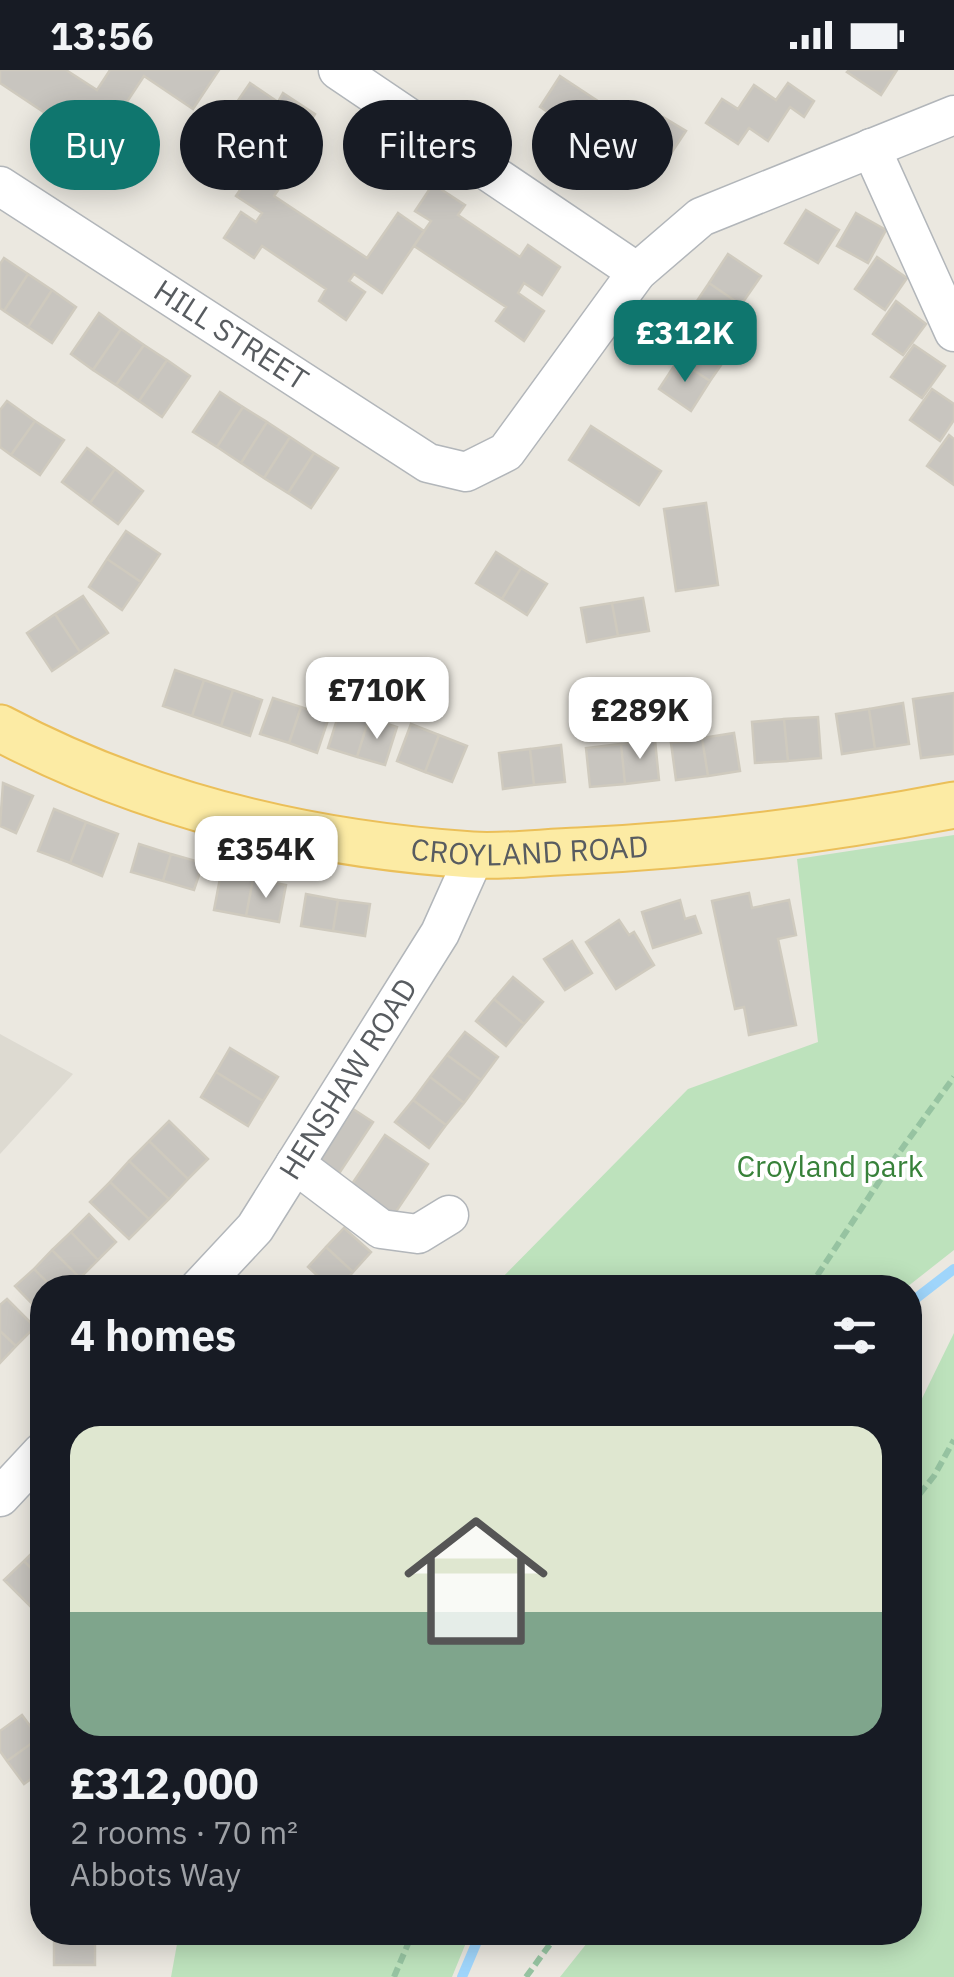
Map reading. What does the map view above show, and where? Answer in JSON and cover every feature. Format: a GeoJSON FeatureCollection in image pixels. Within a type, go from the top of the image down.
{"type":"FeatureCollection","features":[{"type":"Feature","properties":{"kind":"main road","name":"CROYLAND ROAD"},"geometry":{"type":"LineString","coordinates":[[0,728],[46,752],[173,803],[306,834],[475,855],[681,846],[954,805]]}},
{"type":"Feature","properties":{"kind":"street"},"geometry":{"type":"LineString","coordinates":[[338,70],[637,272],[701,217],[954,116]]}},
{"type":"Feature","properties":{"kind":"street"},"geometry":{"type":"LineString","coordinates":[[871,148],[954,332]]}},
{"type":"Feature","properties":{"kind":"street","name":"HILL STREET"},"geometry":{"type":"LineString","coordinates":[[0,186],[428,463],[466,472],[506,452],[637,272]]}},
{"type":"Feature","properties":{"kind":"street","name":"HENSHAW ROAD"},"geometry":{"type":"LineString","coordinates":[[211,1275],[256,1228],[440,932],[475,855]]}},
{"type":"Feature","properties":{"kind":"street"},"geometry":{"type":"LineString","coordinates":[[295,1164],[381,1229],[418,1234],[450,1216]]}},
{"type":"Feature","properties":{"kind":"street"},"geometry":{"type":"LineString","coordinates":[[0,1496],[30,1465]]}},
{"type":"Feature","properties":{"kind":"path"},"geometry":{"type":"LineString","coordinates":[[818,1275],[954,1077]]}},
{"type":"Feature","properties":{"kind":"path"},"geometry":{"type":"LineString","coordinates":[[922,1491],[954,1440]]}},
{"type":"Feature","properties":{"kind":"path"},"geometry":{"type":"LineString","coordinates":[[394,1977],[408,1945]]}},
{"type":"Feature","properties":{"kind":"path"},"geometry":{"type":"LineString","coordinates":[[526,1977],[550,1945]]}},
{"type":"Feature","properties":{"kind":"shaded area"},"geometry":{"type":"Polygon","coordinates":[[[0,1034],[73,1074],[0,1154],[0,1034]]]}},
{"type":"Feature","properties":{"kind":"green space","name":"Croyland park"},"geometry":{"type":"Polygon","coordinates":[[[954,835],[954,1250],[922,1275],[505,1275],[688,1089],[818,1042],[797,859],[954,835]]]}},
{"type":"Feature","properties":{"kind":"green space"},"geometry":{"type":"Polygon","coordinates":[[[954,1333],[954,1977],[560,1977],[585,1945],[922,1945],[922,1398],[954,1333]]]}},
{"type":"Feature","properties":{"kind":"green space"},"geometry":{"type":"Polygon","coordinates":[[[177,1945],[465,1945],[452,1977],[171,1977],[177,1945]]]}},
{"type":"Feature","properties":{"kind":"building"},"geometry":{"type":"Polygon","coordinates":[[[0,70],[66,70],[97,90],[110,70],[219,70],[199,100],[180,100],[144,76],[128,100],[30,103],[0,83],[0,70]]]}},
{"type":"Feature","properties":{"kind":"building"},"geometry":{"type":"Polygon","coordinates":[[[849,70],[897,70],[881,95],[849,70]]]}},
{"type":"Feature","properties":{"kind":"building"},"geometry":{"type":"Polygon","coordinates":[[[560,76],[596,100],[545,100],[560,76]]]}},
{"type":"Feature","properties":{"kind":"building"},"geometry":{"type":"Polygon","coordinates":[[[250,83],[275,100],[238,100],[250,83]]]}},
{"type":"Feature","properties":{"kind":"building"},"geometry":{"type":"Polygon","coordinates":[[[788,83],[814,101],[804,117],[790,107],[768,141],[749,128],[738,144],[706,123],[722,99],[738,109],[754,85],[776,100],[788,83]]]}},
{"type":"Feature","properties":{"kind":"building"},"geometry":{"type":"Polygon","coordinates":[[[673,123],[686,131],[673,150],[673,123]]]}},
{"type":"Feature","properties":{"kind":"building"},"geometry":{"type":"Polygon","coordinates":[[[240,190],[278,190],[274,196],[367,258],[398,213],[424,231],[382,293],[354,274],[349,281],[365,292],[346,320],[319,301],[326,289],[262,246],[254,258],[224,238],[241,212],[256,222],[262,213],[236,196],[240,190]]]}},
{"type":"Feature","properties":{"kind":"building"},"geometry":{"type":"Polygon","coordinates":[[[429,190],[442,190],[465,205],[458,215],[520,257],[528,245],[560,267],[542,295],[524,283],[518,293],[544,311],[524,341],[496,321],[506,307],[414,246],[431,221],[415,211],[429,190]]]}},
{"type":"Feature","properties":{"kind":"building"},"geometry":{"type":"Polygon","coordinates":[[[806,210],[839,230],[818,263],[785,243],[806,210]]]}},
{"type":"Feature","properties":{"kind":"building"},"geometry":{"type":"Polygon","coordinates":[[[856,213],[886,230],[868,263],[837,246],[856,213]]]}},
{"type":"Feature","properties":{"kind":"building"},"geometry":{"type":"Polygon","coordinates":[[[728,254],[761,276],[741,305],[709,283],[728,254]]]}},
{"type":"Feature","properties":{"kind":"building"},"geometry":{"type":"Polygon","coordinates":[[[877,257],[907,278],[885,310],[855,289],[877,257]]]}},
{"type":"Feature","properties":{"kind":"building"},"geometry":{"type":"Polygon","coordinates":[[[4,258],[28,274],[4,311],[0,308],[0,264],[4,258]]]}},
{"type":"Feature","properties":{"kind":"building"},"geometry":{"type":"Polygon","coordinates":[[[28,274],[52,290],[28,327],[4,311],[28,274]]]}},
{"type":"Feature","properties":{"kind":"building"},"geometry":{"type":"Polygon","coordinates":[[[709,283],[741,305],[721,335],[689,313],[709,283]]]}},
{"type":"Feature","properties":{"kind":"building"},"geometry":{"type":"Polygon","coordinates":[[[52,290],[76,307],[52,343],[28,327],[52,290]]]}},
{"type":"Feature","properties":{"kind":"building"},"geometry":{"type":"Polygon","coordinates":[[[896,301],[926,324],[903,355],[873,334],[896,301]]]}},
{"type":"Feature","properties":{"kind":"building"},"geometry":{"type":"Polygon","coordinates":[[[99,313],[121,329],[93,370],[71,354],[99,313]]]}},
{"type":"Feature","properties":{"kind":"building"},"geometry":{"type":"Polygon","coordinates":[[[121,329],[144,345],[116,385],[93,370],[121,329]]]}},
{"type":"Feature","properties":{"kind":"building"},"geometry":{"type":"Polygon","coordinates":[[[698,331],[730,352],[710,381],[678,360],[698,331]]]}},
{"type":"Feature","properties":{"kind":"building"},"geometry":{"type":"Polygon","coordinates":[[[144,345],[167,360],[139,401],[116,385],[144,345]]]}},
{"type":"Feature","properties":{"kind":"building"},"geometry":{"type":"Polygon","coordinates":[[[914,345],[945,366],[922,398],[891,377],[914,345]]]}},
{"type":"Feature","properties":{"kind":"building"},"geometry":{"type":"Polygon","coordinates":[[[167,360],[190,376],[162,417],[139,401],[167,360]]]}},
{"type":"Feature","properties":{"kind":"building"},"geometry":{"type":"Polygon","coordinates":[[[678,360],[710,381],[691,411],[659,389],[678,360]]]}},
{"type":"Feature","properties":{"kind":"building"},"geometry":{"type":"Polygon","coordinates":[[[932,389],[954,404],[954,420],[940,441],[910,420],[932,389]]]}},
{"type":"Feature","properties":{"kind":"building"},"geometry":{"type":"Polygon","coordinates":[[[220,392],[243,407],[217,447],[193,432],[220,392]]]}},
{"type":"Feature","properties":{"kind":"building"},"geometry":{"type":"Polygon","coordinates":[[[7,401],[35,421],[11,455],[0,447],[0,410],[7,401]]]}},
{"type":"Feature","properties":{"kind":"building"},"geometry":{"type":"Polygon","coordinates":[[[243,407],[267,422],[241,463],[217,447],[243,407]]]}},
{"type":"Feature","properties":{"kind":"building"},"geometry":{"type":"Polygon","coordinates":[[[35,421],[64,440],[40,475],[11,455],[35,421]]]}},
{"type":"Feature","properties":{"kind":"building"},"geometry":{"type":"Polygon","coordinates":[[[267,422],[290,437],[264,478],[241,463],[267,422]]]}},
{"type":"Feature","properties":{"kind":"building"},"geometry":{"type":"Polygon","coordinates":[[[591,426],[661,471],[639,505],[569,460],[591,426]]]}},
{"type":"Feature","properties":{"kind":"building"},"geometry":{"type":"Polygon","coordinates":[[[949,435],[954,439],[954,485],[927,466],[949,435]]]}},
{"type":"Feature","properties":{"kind":"building"},"geometry":{"type":"Polygon","coordinates":[[[290,437],[314,453],[288,493],[264,478],[290,437]]]}},
{"type":"Feature","properties":{"kind":"building"},"geometry":{"type":"Polygon","coordinates":[[[87,448],[115,469],[90,503],[62,482],[87,448]]]}},
{"type":"Feature","properties":{"kind":"building"},"geometry":{"type":"Polygon","coordinates":[[[314,453],[338,468],[311,508],[288,493],[314,453]]]}},
{"type":"Feature","properties":{"kind":"building"},"geometry":{"type":"Polygon","coordinates":[[[115,469],[143,491],[118,524],[90,503],[115,469]]]}},
{"type":"Feature","properties":{"kind":"building"},"geometry":{"type":"Polygon","coordinates":[[[706,503],[718,585],[676,591],[664,509],[706,503]]]}},
{"type":"Feature","properties":{"kind":"building"},"geometry":{"type":"Polygon","coordinates":[[[126,531],[160,554],[141,582],[107,559],[126,531]]]}},
{"type":"Feature","properties":{"kind":"building"},"geometry":{"type":"Polygon","coordinates":[[[496,552],[521,568],[502,599],[476,583],[496,552]]]}},
{"type":"Feature","properties":{"kind":"building"},"geometry":{"type":"Polygon","coordinates":[[[107,559],[141,582],[122,610],[89,587],[107,559]]]}},
{"type":"Feature","properties":{"kind":"building"},"geometry":{"type":"Polygon","coordinates":[[[521,568],[547,584],[527,615],[502,599],[521,568]]]}},
{"type":"Feature","properties":{"kind":"building"},"geometry":{"type":"Polygon","coordinates":[[[83,596],[108,633],[80,652],[55,614],[83,596]]]}},
{"type":"Feature","properties":{"kind":"building"},"geometry":{"type":"Polygon","coordinates":[[[643,598],[649,631],[618,636],[612,603],[643,598]]]}},
{"type":"Feature","properties":{"kind":"building"},"geometry":{"type":"Polygon","coordinates":[[[612,603],[618,636],[587,642],[581,608],[612,603]]]}},
{"type":"Feature","properties":{"kind":"building"},"geometry":{"type":"Polygon","coordinates":[[[55,614],[80,652],[52,671],[27,633],[55,614]]]}},
{"type":"Feature","properties":{"kind":"building"},"geometry":{"type":"Polygon","coordinates":[[[175,670],[204,680],[192,716],[163,706],[175,670]]]}},
{"type":"Feature","properties":{"kind":"building"},"geometry":{"type":"Polygon","coordinates":[[[204,680],[233,690],[221,726],[192,716],[204,680]]]}},
{"type":"Feature","properties":{"kind":"building"},"geometry":{"type":"Polygon","coordinates":[[[233,690],[262,700],[250,736],[221,726],[233,690]]]}},
{"type":"Feature","properties":{"kind":"building"},"geometry":{"type":"Polygon","coordinates":[[[954,693],[954,754],[921,758],[913,699],[954,693]]]}},
{"type":"Feature","properties":{"kind":"building"},"geometry":{"type":"Polygon","coordinates":[[[273,698],[301,707],[289,743],[260,734],[273,698]]]}},
{"type":"Feature","properties":{"kind":"building"},"geometry":{"type":"Polygon","coordinates":[[[903,703],[909,744],[875,749],[869,709],[903,703]]]}},
{"type":"Feature","properties":{"kind":"building"},"geometry":{"type":"Polygon","coordinates":[[[301,707],[329,717],[317,753],[289,743],[301,707]]]}},
{"type":"Feature","properties":{"kind":"building"},"geometry":{"type":"Polygon","coordinates":[[[869,709],[875,749],[842,754],[836,714],[869,709]]]}},
{"type":"Feature","properties":{"kind":"building"},"geometry":{"type":"Polygon","coordinates":[[[340,710],[369,718],[357,757],[328,748],[340,710]]]}},
{"type":"Feature","properties":{"kind":"building"},"geometry":{"type":"Polygon","coordinates":[[[818,717],[821,758],[788,761],[784,719],[818,717]]]}},
{"type":"Feature","properties":{"kind":"building"},"geometry":{"type":"Polygon","coordinates":[[[369,718],[397,727],[385,765],[357,757],[369,718]]]}},
{"type":"Feature","properties":{"kind":"building"},"geometry":{"type":"Polygon","coordinates":[[[784,719],[788,761],[755,763],[752,722],[784,719]]]}},
{"type":"Feature","properties":{"kind":"building"},"geometry":{"type":"Polygon","coordinates":[[[411,724],[439,735],[425,772],[397,761],[411,724]]]}},
{"type":"Feature","properties":{"kind":"building"},"geometry":{"type":"Polygon","coordinates":[[[734,733],[740,771],[708,776],[702,738],[734,733]]]}},
{"type":"Feature","properties":{"kind":"building"},"geometry":{"type":"Polygon","coordinates":[[[439,735],[467,746],[452,782],[425,772],[439,735]]]}},
{"type":"Feature","properties":{"kind":"building"},"geometry":{"type":"Polygon","coordinates":[[[702,738],[708,776],[676,780],[671,743],[702,738]]]}},
{"type":"Feature","properties":{"kind":"building"},"geometry":{"type":"Polygon","coordinates":[[[655,740],[659,780],[625,784],[621,744],[655,740]]]}},
{"type":"Feature","properties":{"kind":"building"},"geometry":{"type":"Polygon","coordinates":[[[621,744],[625,784],[590,787],[586,748],[621,744]]]}},
{"type":"Feature","properties":{"kind":"building"},"geometry":{"type":"Polygon","coordinates":[[[561,745],[565,782],[534,785],[530,749],[561,745]]]}},
{"type":"Feature","properties":{"kind":"building"},"geometry":{"type":"Polygon","coordinates":[[[530,749],[534,785],[503,789],[499,753],[530,749]]]}},
{"type":"Feature","properties":{"kind":"building"},"geometry":{"type":"Polygon","coordinates":[[[3,783],[33,796],[16,833],[0,826],[3,783]]]}},
{"type":"Feature","properties":{"kind":"building"},"geometry":{"type":"Polygon","coordinates":[[[54,809],[86,822],[70,863],[38,851],[54,809]]]}},
{"type":"Feature","properties":{"kind":"building"},"geometry":{"type":"Polygon","coordinates":[[[86,822],[118,834],[102,876],[70,863],[86,822]]]}},
{"type":"Feature","properties":{"kind":"building"},"geometry":{"type":"Polygon","coordinates":[[[139,844],[171,854],[163,881],[131,872],[139,844]]]}},
{"type":"Feature","properties":{"kind":"building"},"geometry":{"type":"Polygon","coordinates":[[[171,854],[203,863],[194,890],[163,881],[171,854]]]}},
{"type":"Feature","properties":{"kind":"building"},"geometry":{"type":"Polygon","coordinates":[[[221,873],[253,879],[246,916],[214,910],[221,873]]]}},
{"type":"Feature","properties":{"kind":"building"},"geometry":{"type":"Polygon","coordinates":[[[253,879],[286,885],[279,922],[246,916],[253,879]]]}},
{"type":"Feature","properties":{"kind":"building"},"geometry":{"type":"Polygon","coordinates":[[[749,893],[752,908],[789,900],[796,935],[778,939],[796,1025],[749,1035],[744,1007],[735,1009],[712,901],[749,893]]]}},
{"type":"Feature","properties":{"kind":"building"},"geometry":{"type":"Polygon","coordinates":[[[306,894],[338,900],[333,931],[301,926],[306,894]]]}},
{"type":"Feature","properties":{"kind":"building"},"geometry":{"type":"Polygon","coordinates":[[[338,900],[370,904],[365,936],[333,931],[338,900]]]}},
{"type":"Feature","properties":{"kind":"building"},"geometry":{"type":"Polygon","coordinates":[[[680,900],[685,919],[695,916],[701,933],[653,948],[642,912],[680,900]]]}},
{"type":"Feature","properties":{"kind":"building"},"geometry":{"type":"Polygon","coordinates":[[[619,920],[629,935],[634,932],[654,965],[616,989],[586,942],[619,920]]]}},
{"type":"Feature","properties":{"kind":"building"},"geometry":{"type":"Polygon","coordinates":[[[572,941],[592,973],[565,990],[544,959],[572,941]]]}},
{"type":"Feature","properties":{"kind":"building"},"geometry":{"type":"Polygon","coordinates":[[[513,977],[543,1002],[524,1024],[494,999],[513,977]]]}},
{"type":"Feature","properties":{"kind":"building"},"geometry":{"type":"Polygon","coordinates":[[[494,999],[524,1024],[506,1046],[476,1021],[494,999]]]}},
{"type":"Feature","properties":{"kind":"building"},"geometry":{"type":"Polygon","coordinates":[[[465,1032],[498,1057],[481,1080],[447,1055],[465,1032]]]}},
{"type":"Feature","properties":{"kind":"building"},"geometry":{"type":"Polygon","coordinates":[[[230,1048],[278,1077],[263,1101],[216,1072],[230,1048]]]}},
{"type":"Feature","properties":{"kind":"building"},"geometry":{"type":"Polygon","coordinates":[[[447,1055],[481,1080],[464,1103],[430,1077],[447,1055]]]}},
{"type":"Feature","properties":{"kind":"building"},"geometry":{"type":"Polygon","coordinates":[[[216,1072],[263,1101],[248,1126],[201,1097],[216,1072]]]}},
{"type":"Feature","properties":{"kind":"building"},"geometry":{"type":"Polygon","coordinates":[[[430,1077],[464,1103],[446,1125],[413,1100],[430,1077]]]}},
{"type":"Feature","properties":{"kind":"building"},"geometry":{"type":"Polygon","coordinates":[[[413,1100],[446,1125],[429,1148],[395,1122],[413,1100]]]}},
{"type":"Feature","properties":{"kind":"building"},"geometry":{"type":"Polygon","coordinates":[[[353,1109],[373,1122],[338,1175],[318,1162],[353,1109]]]}},
{"type":"Feature","properties":{"kind":"building"},"geometry":{"type":"Polygon","coordinates":[[[169,1121],[208,1159],[188,1179],[149,1141],[169,1121]]]}},
{"type":"Feature","properties":{"kind":"building"},"geometry":{"type":"Polygon","coordinates":[[[385,1135],[428,1164],[393,1216],[350,1187],[385,1135]]]}},
{"type":"Feature","properties":{"kind":"building"},"geometry":{"type":"Polygon","coordinates":[[[149,1141],[188,1179],[169,1199],[129,1161],[149,1141]]]}},
{"type":"Feature","properties":{"kind":"building"},"geometry":{"type":"Polygon","coordinates":[[[129,1161],[169,1199],[149,1219],[110,1182],[129,1161]]]}},
{"type":"Feature","properties":{"kind":"building"},"geometry":{"type":"Polygon","coordinates":[[[110,1182],[149,1219],[129,1239],[90,1202],[110,1182]]]}},
{"type":"Feature","properties":{"kind":"building"},"geometry":{"type":"Polygon","coordinates":[[[89,1214],[116,1242],[98,1260],[71,1232],[89,1214]]]}},
{"type":"Feature","properties":{"kind":"building"},"geometry":{"type":"Polygon","coordinates":[[[344,1228],[371,1252],[353,1272],[326,1247],[344,1228]]]}},
{"type":"Feature","properties":{"kind":"building"},"geometry":{"type":"Polygon","coordinates":[[[71,1232],[98,1260],[83,1275],[77,1275],[52,1250],[71,1232]]]}},
{"type":"Feature","properties":{"kind":"building"},"geometry":{"type":"Polygon","coordinates":[[[326,1247],[353,1272],[317,1275],[308,1267],[326,1247]]]}},
{"type":"Feature","properties":{"kind":"building"},"geometry":{"type":"Polygon","coordinates":[[[52,1250],[77,1275],[40,1275],[34,1269],[52,1250]]]}},
{"type":"Feature","properties":{"kind":"building"},"geometry":{"type":"Polygon","coordinates":[[[34,1269],[40,1275],[30,1275],[30,1302],[15,1286],[34,1269]]]}},
{"type":"Feature","properties":{"kind":"building"},"geometry":{"type":"Polygon","coordinates":[[[7,1299],[30,1322],[30,1332],[16,1346],[0,1331],[0,1305],[7,1299]]]}},
{"type":"Feature","properties":{"kind":"building"},"geometry":{"type":"Polygon","coordinates":[[[0,1331],[16,1346],[0,1363],[0,1331]]]}},
{"type":"Feature","properties":{"kind":"building"},"geometry":{"type":"Polygon","coordinates":[[[24,1561],[30,1567],[30,1606],[4,1580],[24,1561]]]}},
{"type":"Feature","properties":{"kind":"building"},"geometry":{"type":"Polygon","coordinates":[[[22,1715],[30,1726],[30,1744],[7,1761],[0,1751],[0,1731],[22,1715]]]}},
{"type":"Feature","properties":{"kind":"building"},"geometry":{"type":"Polygon","coordinates":[[[30,1744],[30,1780],[24,1784],[7,1761],[30,1744]]]}},
{"type":"Feature","properties":{"kind":"building"},"geometry":{"type":"Polygon","coordinates":[[[54,1945],[95,1945],[95,1965],[54,1965],[54,1945]]]}},
{"type":"Feature","properties":{"kind":"waterway"},"geometry":{"type":"LineString","coordinates":[[922,1294],[954,1269]]}},
{"type":"Feature","properties":{"kind":"waterway"},"geometry":{"type":"LineString","coordinates":[[462,1977],[476,1945]]}}]}
